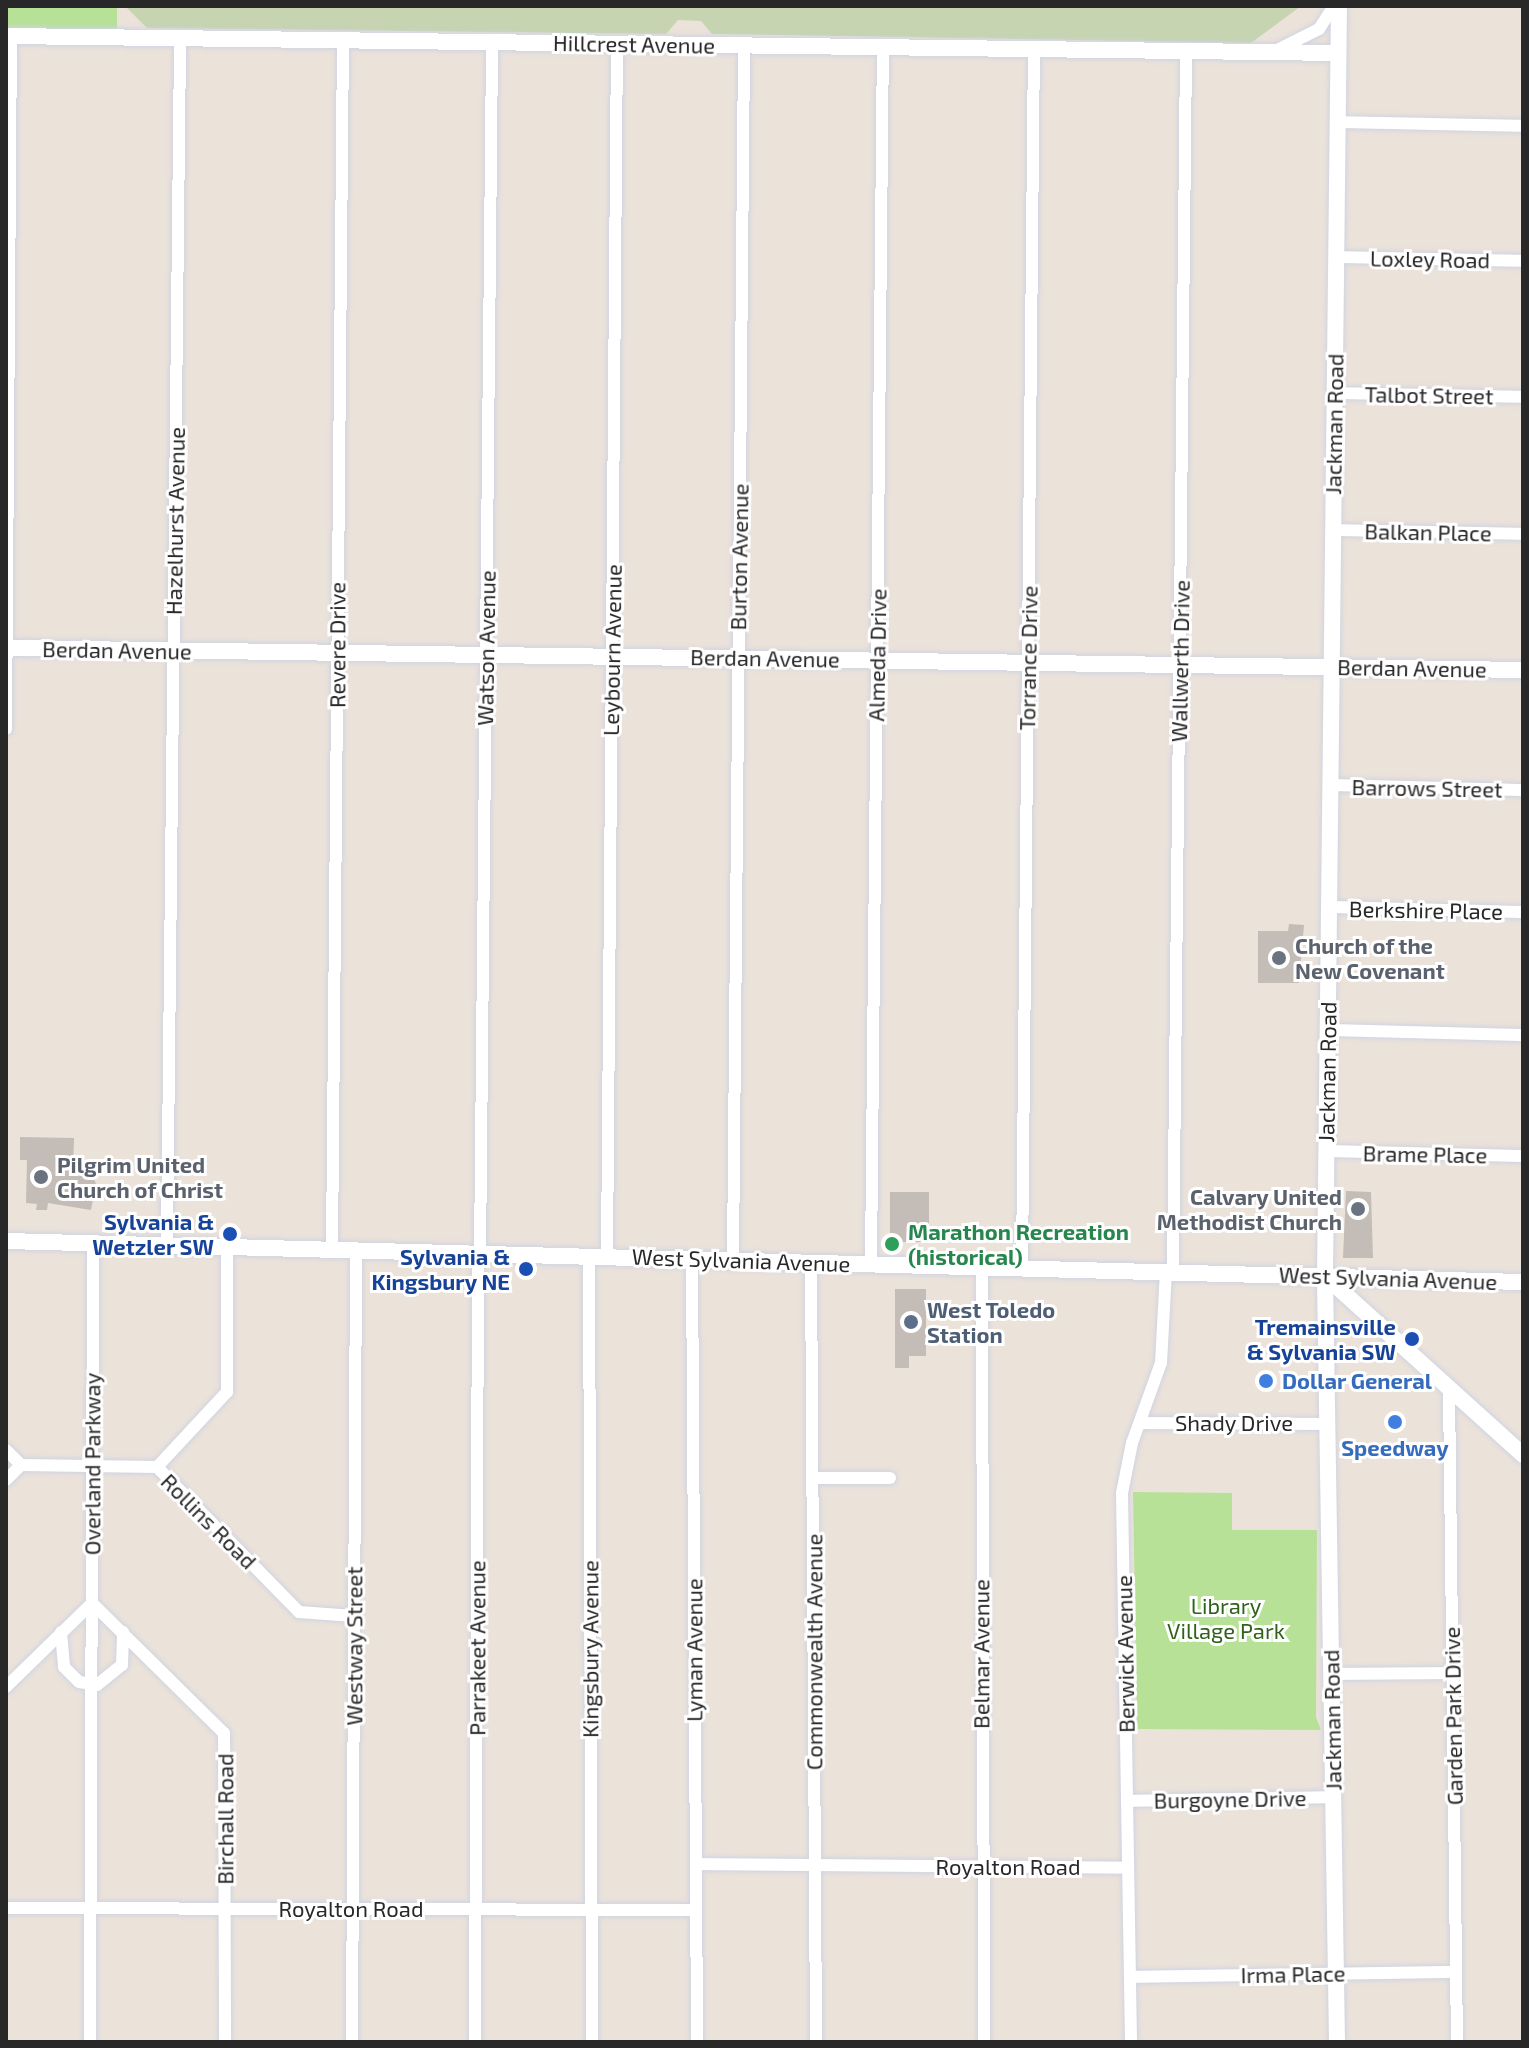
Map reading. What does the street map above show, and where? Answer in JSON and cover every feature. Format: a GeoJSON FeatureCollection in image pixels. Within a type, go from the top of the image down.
{"type":"FeatureCollection","features":[{"type":"Feature","properties":{"kind":"street","name":"Hillcrest Avenue"},"geometry":{"type":"LineString","coordinates":[[1263,52],[1309,36],[1336,6]]}},
{"type":"Feature","properties":{"kind":"street","name":"Jackman Road"},"geometry":{"type":"LineString","coordinates":[[1336,6],[1338,53],[1325,1276],[1337,2042]]}},
{"type":"Feature","properties":{"kind":"street","name":"Hillcrest Avenue"},"geometry":{"type":"LineString","coordinates":[[8,36],[1338,53]]}},
{"type":"Feature","properties":{"kind":"street"},"geometry":{"type":"LineString","coordinates":[[6,729],[8,36]]}},
{"type":"Feature","properties":{"kind":"street","name":"Hazelhurst Avenue"},"geometry":{"type":"LineString","coordinates":[[167,1245],[180,38]]}},
{"type":"Feature","properties":{"kind":"street","name":"Revere Drive"},"geometry":{"type":"LineString","coordinates":[[332,1249],[343,40]]}},
{"type":"Feature","properties":{"kind":"street","name":"Watson Avenue"},"geometry":{"type":"LineString","coordinates":[[479,1254],[492,42]]}},
{"type":"Feature","properties":{"kind":"street","name":"Leybourn Avenue"},"geometry":{"type":"LineString","coordinates":[[607,1256],[617,44]]}},
{"type":"Feature","properties":{"kind":"street","name":"Burton Avenue"},"geometry":{"type":"LineString","coordinates":[[733,1260],[744,45]]}},
{"type":"Feature","properties":{"kind":"street","name":"Almeda Drive"},"geometry":{"type":"LineString","coordinates":[[871,1264],[883,47]]}},
{"type":"Feature","properties":{"kind":"street","name":"Torrance Drive"},"geometry":{"type":"LineString","coordinates":[[1022,1268],[1034,49]]}},
{"type":"Feature","properties":{"kind":"street","name":"Wallwerth Drive"},"geometry":{"type":"LineString","coordinates":[[1170,1272],[1186,51]]}},
{"type":"Feature","properties":{"kind":"street"},"geometry":{"type":"LineString","coordinates":[[1337,122],[1523,126]]}},
{"type":"Feature","properties":{"kind":"street","name":"Loxley Road"},"geometry":{"type":"LineString","coordinates":[[1336,257],[1523,261]]}},
{"type":"Feature","properties":{"kind":"street","name":"Talbot Street"},"geometry":{"type":"LineString","coordinates":[[1335,393],[1523,397]]}},
{"type":"Feature","properties":{"kind":"street","name":"Balkan Place"},"geometry":{"type":"LineString","coordinates":[[1333,530],[1523,534]]}},
{"type":"Feature","properties":{"kind":"street","name":"Berdan Avenue"},"geometry":{"type":"LineString","coordinates":[[6,648],[1523,670]]}},
{"type":"Feature","properties":{"kind":"street","name":"Barrows Street"},"geometry":{"type":"LineString","coordinates":[[1330,785],[1523,790]]}},
{"type":"Feature","properties":{"kind":"street","name":"Berkshire Place"},"geometry":{"type":"LineString","coordinates":[[1329,907],[1523,912]]}},
{"type":"Feature","properties":{"kind":"street"},"geometry":{"type":"LineString","coordinates":[[1328,1030],[1523,1035]]}},
{"type":"Feature","properties":{"kind":"street","name":"Brame Place"},"geometry":{"type":"LineString","coordinates":[[1326,1151],[1523,1156]]}},
{"type":"Feature","properties":{"kind":"street","name":"West Sylvania Avenue"},"geometry":{"type":"LineString","coordinates":[[6,1241],[1523,1282]]}},
{"type":"Feature","properties":{"kind":"street","name":"Overland Parkway"},"geometry":{"type":"LineString","coordinates":[[90,2042],[93,1243]]}},
{"type":"Feature","properties":{"kind":"street"},"geometry":{"type":"LineString","coordinates":[[157,1467],[227,1392],[227,1246]]}},
{"type":"Feature","properties":{"kind":"street","name":"Westway Street"},"geometry":{"type":"LineString","coordinates":[[352,2042],[356,1250]]}},
{"type":"Feature","properties":{"kind":"street","name":"Parrakeet Avenue"},"geometry":{"type":"LineString","coordinates":[[475,2042],[479,1254]]}},
{"type":"Feature","properties":{"kind":"street","name":"Kingsbury Avenue"},"geometry":{"type":"LineString","coordinates":[[589,1256],[592,2042]]}},
{"type":"Feature","properties":{"kind":"street","name":"Lyman Avenue"},"geometry":{"type":"LineString","coordinates":[[692,1259],[697,2042]]}},
{"type":"Feature","properties":{"kind":"street","name":"Commonwealth Avenue"},"geometry":{"type":"LineString","coordinates":[[811,1262],[816,2042]]}},
{"type":"Feature","properties":{"kind":"street","name":"Belmar Avenue"},"geometry":{"type":"LineString","coordinates":[[982,1267],[984,2042]]}},
{"type":"Feature","properties":{"kind":"street","name":"Berwick Avenue"},"geometry":{"type":"LineString","coordinates":[[1131,2042],[1122,1493],[1163,1352],[1170,1272]]}},
{"type":"Feature","properties":{"kind":"street"},"geometry":{"type":"LineString","coordinates":[[1325,1276],[1523,1455]]}},
{"type":"Feature","properties":{"kind":"street","name":"Garden Park Drive"},"geometry":{"type":"LineString","coordinates":[[1449,1390],[1457,2042]]}},
{"type":"Feature","properties":{"kind":"street","name":"Shady Drive"},"geometry":{"type":"LineString","coordinates":[[1140,1423],[1327,1424]]}},
{"type":"Feature","properties":{"kind":"street"},"geometry":{"type":"LineString","coordinates":[[6,1450],[21,1465],[6,1480]]}},
{"type":"Feature","properties":{"kind":"street","name":"Rollins Road"},"geometry":{"type":"LineString","coordinates":[[21,1465],[157,1467],[299,1612],[354,1616]]}},
{"type":"Feature","properties":{"kind":"street"},"geometry":{"type":"LineString","coordinates":[[813,1478],[890,1478]]}},
{"type":"Feature","properties":{"kind":"street"},"geometry":{"type":"LineString","coordinates":[[6,1687],[92,1603]]}},
{"type":"Feature","properties":{"kind":"street","name":"Birchall Road"},"geometry":{"type":"LineString","coordinates":[[92,1603],[224,1733],[225,2042]]}},
{"type":"Feature","properties":{"kind":"street"},"geometry":{"type":"LineString","coordinates":[[61,1632],[64,1667],[92,1685],[106,1682],[122,1665],[123,1632]]}},
{"type":"Feature","properties":{"kind":"street"},"geometry":{"type":"LineString","coordinates":[[1331,1674],[1452,1673]]}},
{"type":"Feature","properties":{"kind":"street","name":"Burgoyne Drive"},"geometry":{"type":"LineString","coordinates":[[1127,1801],[1333,1797]]}},
{"type":"Feature","properties":{"kind":"street","name":"Royalton Road"},"geometry":{"type":"LineString","coordinates":[[696,1864],[1128,1868]]}},
{"type":"Feature","properties":{"kind":"street","name":"Royalton Road"},"geometry":{"type":"LineString","coordinates":[[6,1908],[696,1910]]}},
{"type":"Feature","properties":{"kind":"street","name":"Irma Place"},"geometry":{"type":"LineString","coordinates":[[1130,1977],[1456,1972]]}},
{"type":"Feature","properties":{"kind":"green space"},"geometry":{"type":"Polygon","coordinates":[[[6,6],[117,6],[117,39],[6,33],[6,6]]]}},
{"type":"Feature","properties":{"kind":"green space"},"geometry":{"type":"Polygon","coordinates":[[[125,6],[1301,6],[1251,43],[712,34],[701,21],[678,20],[666,34],[147,28],[125,6]]]}},
{"type":"Feature","properties":{"kind":"green space","name":"Library Village Park"},"geometry":{"type":"Polygon","coordinates":[[[1133,1492],[1232,1493],[1232,1530],[1317,1530],[1316,1717],[1321,1730],[1137,1729],[1133,1492]]]}},
{"type":"Feature","properties":{"kind":"building","name":"Church of the New Covenant"},"geometry":{"type":"Polygon","coordinates":[[[1289,924],[1304,925],[1299,983],[1258,983],[1258,931],[1288,931],[1289,924]]]}},
{"type":"Feature","properties":{"kind":"building","name":"Pilgrim United Church of Christ"},"geometry":{"type":"Polygon","coordinates":[[[20,1137],[74,1138],[73,1170],[91,1171],[96,1184],[91,1210],[48,1203],[47,1210],[36,1210],[37,1204],[26,1203],[27,1160],[20,1160],[20,1137]]]}},
{"type":"Feature","properties":{"kind":"building","name":"Calvary United Methodist Church"},"geometry":{"type":"Polygon","coordinates":[[[1346,1191],[1371,1192],[1373,1258],[1343,1258],[1346,1191]]]}},
{"type":"Feature","properties":{"kind":"building"},"geometry":{"type":"Polygon","coordinates":[[[890,1192],[929,1192],[929,1242],[890,1242],[890,1192]]]}},
{"type":"Feature","properties":{"kind":"building","name":"West Toledo Station"},"geometry":{"type":"Polygon","coordinates":[[[895,1289],[926,1289],[926,1356],[909,1356],[909,1368],[895,1368],[895,1289]]]}},
{"type":"Feature","properties":{"kind":"place","name":"Church of the New Covenant"},"geometry":{"type":"Point","coordinates":[1279,958]}},
{"type":"Feature","properties":{"kind":"place","name":"Pilgrim United Church of Christ"},"geometry":{"type":"Point","coordinates":[41,1177]}},
{"type":"Feature","properties":{"kind":"place","name":"Calvary United Methodist Church"},"geometry":{"type":"Point","coordinates":[1358,1209]}},
{"type":"Feature","properties":{"kind":"place","name":"Sylvania & Wetzler SW"},"geometry":{"type":"Point","coordinates":[230,1234]}},
{"type":"Feature","properties":{"kind":"place","name":"Marathon Recreation (historical)"},"geometry":{"type":"Point","coordinates":[892,1244]}},
{"type":"Feature","properties":{"kind":"place","name":"Sylvania & Kingsbury NE"},"geometry":{"type":"Point","coordinates":[526,1269]}},
{"type":"Feature","properties":{"kind":"place","name":"West Toledo Station"},"geometry":{"type":"Point","coordinates":[911,1322]}},
{"type":"Feature","properties":{"kind":"place","name":"Tremainsville & Sylvania SW"},"geometry":{"type":"Point","coordinates":[1412,1339]}},
{"type":"Feature","properties":{"kind":"place","name":"Dollar General"},"geometry":{"type":"Point","coordinates":[1266,1381]}},
{"type":"Feature","properties":{"kind":"place","name":"Speedway"},"geometry":{"type":"Point","coordinates":[1395,1422]}}]}
